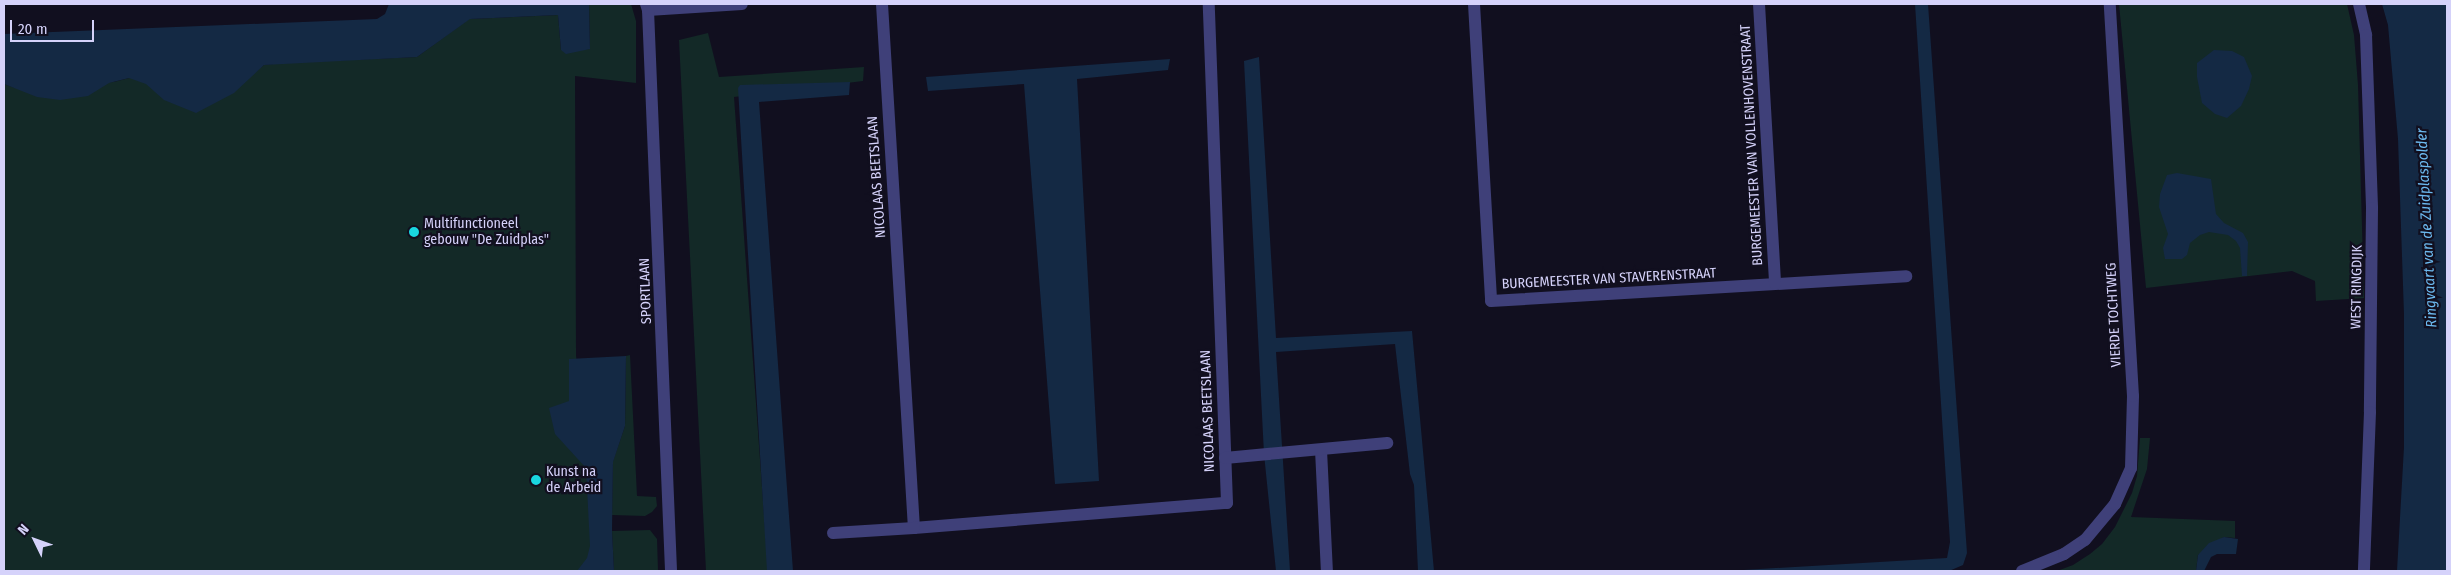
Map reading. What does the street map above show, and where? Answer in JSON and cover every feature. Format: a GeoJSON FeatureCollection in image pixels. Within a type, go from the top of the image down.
{"type":"FeatureCollection","features":[{"type":"Feature","properties":{"kind":"street","name":"SPORTLAAN"},"geometry":{"type":"LineString","coordinates":[[671,571],[647,7],[742,4]]}},
{"type":"Feature","properties":{"kind":"street","name":"NICOLAAS BEETSLAAN"},"geometry":{"type":"LineString","coordinates":[[882,4],[914,528]]}},
{"type":"Feature","properties":{"kind":"street","name":"NICOLAAS BEETSLAAN"},"geometry":{"type":"LineString","coordinates":[[833,533],[1227,503],[1209,4]]}},
{"type":"Feature","properties":{"kind":"street","name":"BURGEMEESTER VAN STAVERENSTRAAT"},"geometry":{"type":"LineString","coordinates":[[1474,4],[1491,300],[1906,276]]}},
{"type":"Feature","properties":{"kind":"street","name":"BURGEMEESTER VAN VOLLENHOVENSTRAAT"},"geometry":{"type":"LineString","coordinates":[[1759,4],[1775,284]]}},
{"type":"Feature","properties":{"kind":"street","name":"VIERDE TOCHTWEG"},"geometry":{"type":"LineString","coordinates":[[2022,571],[2064,554],[2085,540],[2115,504],[2131,468],[2134,396],[2110,4]]}},
{"type":"Feature","properties":{"kind":"street","name":"WEST RINGDIJK"},"geometry":{"type":"LineString","coordinates":[[2359,4],[2366,35],[2372,208],[2370,412],[2364,571]]}},
{"type":"Feature","properties":{"kind":"street"},"geometry":{"type":"LineString","coordinates":[[1224,458],[1388,443]]}},
{"type":"Feature","properties":{"kind":"street"},"geometry":{"type":"LineString","coordinates":[[1322,450],[1327,571]]}},
{"type":"Feature","properties":{"kind":"green space"},"geometry":{"type":"Polygon","coordinates":[[[589,4],[631,4],[636,21],[636,83],[575,76],[576,355],[598,571],[4,571],[4,84],[15,88],[114,82],[129,78],[254,73],[264,65],[282,63],[417,57],[469,19],[558,15],[561,50],[590,49],[589,4]]]}},
{"type":"Feature","properties":{"kind":"green space"},"geometry":{"type":"Polygon","coordinates":[[[2119,4],[2347,4],[2354,35],[2358,85],[2364,298],[2316,301],[2315,281],[2292,271],[2146,288],[2119,4]]]}},
{"type":"Feature","properties":{"kind":"green space"},"geometry":{"type":"Polygon","coordinates":[[[708,33],[719,77],[864,67],[863,81],[734,97],[768,571],[706,571],[679,40],[708,33]]]}},
{"type":"Feature","properties":{"kind":"green space"},"geometry":{"type":"Polygon","coordinates":[[[630,355],[637,496],[656,497],[657,506],[645,516],[612,515],[613,461],[625,426],[626,356],[630,355]]]}},
{"type":"Feature","properties":{"kind":"green space"},"geometry":{"type":"Polygon","coordinates":[[[2140,438],[2150,438],[2147,469],[2131,517],[2235,521],[2235,538],[2224,537],[2198,555],[2196,571],[2057,571],[2073,565],[2090,554],[2102,544],[2115,527],[2132,493],[2137,476],[2140,438]]]}},
{"type":"Feature","properties":{"kind":"green space"},"geometry":{"type":"Polygon","coordinates":[[[650,530],[657,539],[658,571],[614,571],[612,531],[650,530]]]}},
{"type":"Feature","properties":{"kind":"water"},"geometry":{"type":"Polygon","coordinates":[[[389,4],[589,4],[590,49],[566,54],[561,50],[558,15],[470,19],[417,57],[264,65],[234,93],[196,113],[164,100],[146,84],[129,78],[109,83],[88,96],[60,100],[37,97],[4,84],[4,34],[377,19],[385,14],[389,4]]]}},
{"type":"Feature","properties":{"kind":"water"},"geometry":{"type":"Polygon","coordinates":[[[1915,4],[1928,4],[1967,553],[1963,565],[1949,571],[1727,571],[1947,558],[1950,542],[1915,4]]]}},
{"type":"Feature","properties":{"kind":"water","name":"Ringvaart van de Zuidplaspolder"},"geometry":{"type":"Polygon","coordinates":[[[2382,4],[2447,4],[2447,571],[2397,571],[2404,447],[2404,314],[2398,139],[2388,25],[2382,4]]]}},
{"type":"Feature","properties":{"kind":"water"},"geometry":{"type":"Polygon","coordinates":[[[2214,50],[2232,51],[2244,57],[2252,76],[2249,89],[2241,106],[2227,118],[2215,114],[2202,103],[2197,77],[2197,63],[2214,50]]]}},
{"type":"Feature","properties":{"kind":"water"},"geometry":{"type":"Polygon","coordinates":[[[1259,57],[1276,338],[1412,331],[1434,571],[1418,571],[1414,485],[1410,474],[1395,344],[1276,352],[1290,571],[1276,571],[1264,454],[1244,61],[1259,57]]]}},
{"type":"Feature","properties":{"kind":"water"},"geometry":{"type":"Polygon","coordinates":[[[1170,59],[1168,70],[1077,79],[1099,481],[1055,484],[1024,84],[928,91],[926,77],[1170,59]]]}},
{"type":"Feature","properties":{"kind":"water"},"geometry":{"type":"Polygon","coordinates":[[[850,82],[849,95],[759,102],[793,571],[767,571],[738,88],[740,85],[850,82]]]}},
{"type":"Feature","properties":{"kind":"water"},"geometry":{"type":"Polygon","coordinates":[[[2177,173],[2211,179],[2216,214],[2224,223],[2243,233],[2248,242],[2247,276],[2242,276],[2240,248],[2236,241],[2228,235],[2209,232],[2200,235],[2190,243],[2187,255],[2182,259],[2165,259],[2163,248],[2168,234],[2159,207],[2160,194],[2167,175],[2177,173]]]}},
{"type":"Feature","properties":{"kind":"water"},"geometry":{"type":"Polygon","coordinates":[[[626,356],[625,426],[613,462],[612,531],[614,571],[577,571],[587,558],[590,546],[586,468],[555,434],[549,408],[569,401],[569,359],[626,356]]]}},
{"type":"Feature","properties":{"kind":"water"},"geometry":{"type":"Polygon","coordinates":[[[2224,537],[2238,539],[2236,554],[2217,554],[2211,557],[2204,571],[2196,571],[2198,555],[2209,543],[2224,537]]]}},
{"type":"Feature","properties":{"kind":"place","name":"Multifunctioneel gebouw \"De Zuidplas\""},"geometry":{"type":"Point","coordinates":[414,232]}},
{"type":"Feature","properties":{"kind":"place","name":"Kunst na de Arbeid"},"geometry":{"type":"Point","coordinates":[536,480]}}]}
